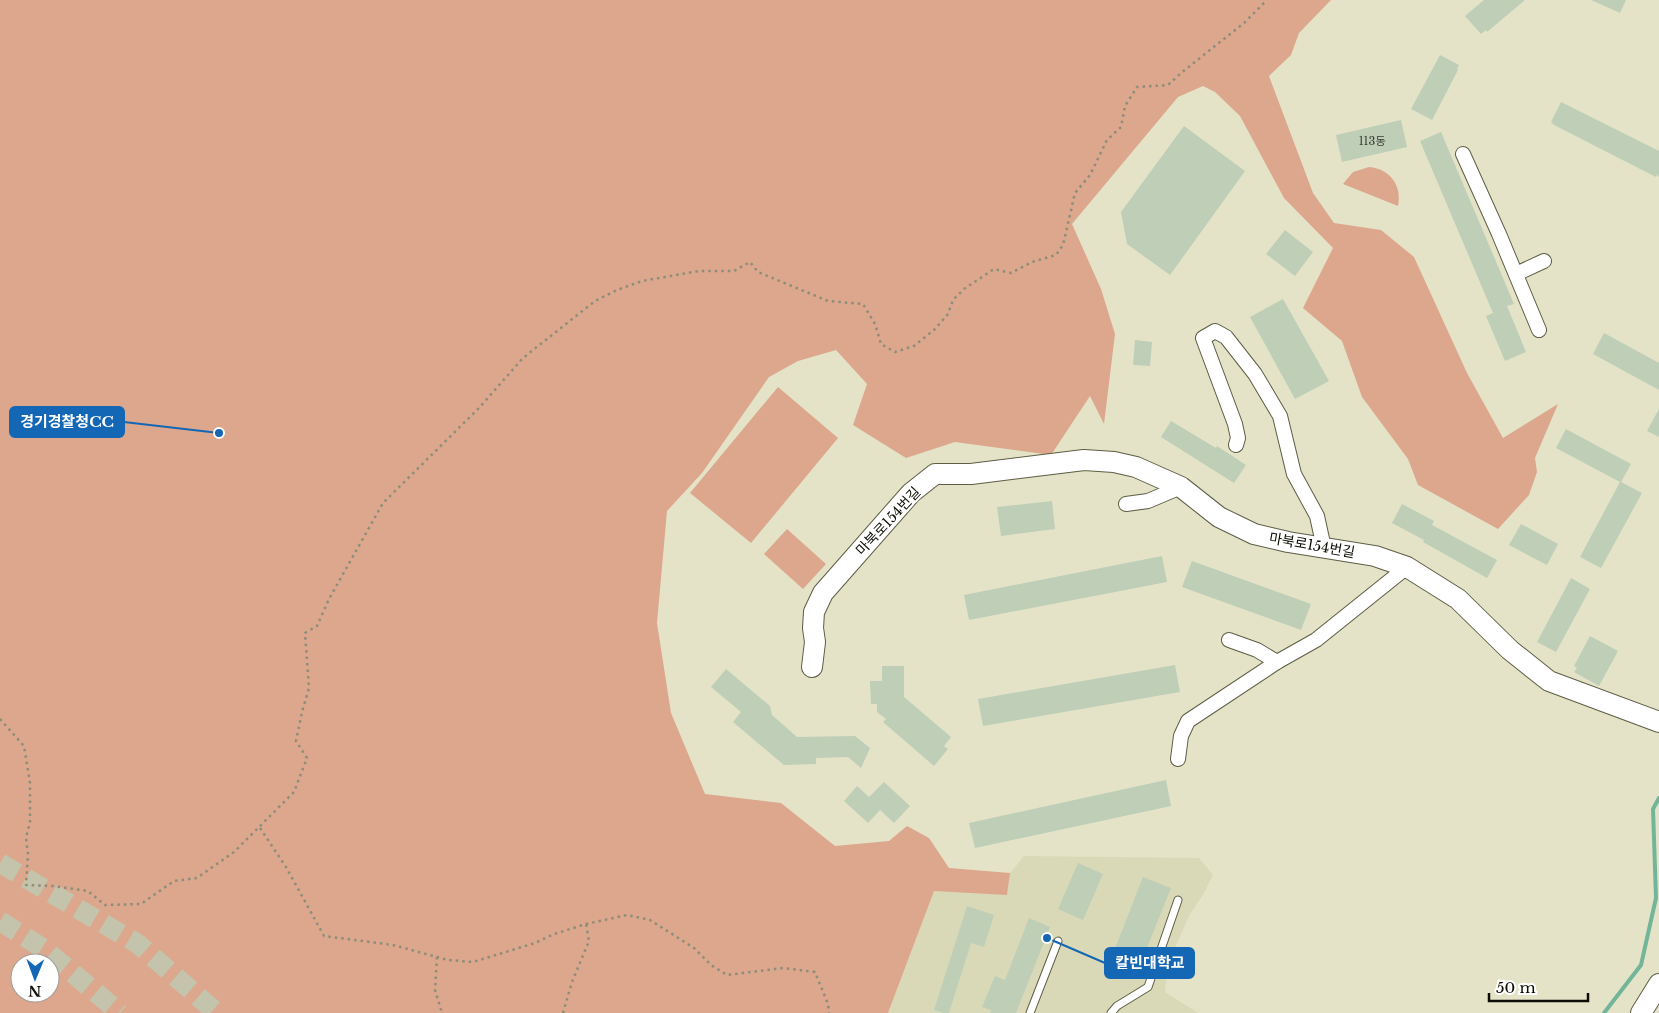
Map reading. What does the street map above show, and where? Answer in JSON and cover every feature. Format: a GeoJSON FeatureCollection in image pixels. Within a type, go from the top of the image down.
{"type":"FeatureCollection","features":[{"type":"Feature","properties":{"kind":"street"},"geometry":{"type":"LineString","coordinates":[[1463,154],[1516,274],[1538,330]]}},
{"type":"Feature","properties":{"kind":"street"},"geometry":{"type":"LineString","coordinates":[[1516,274],[1544,262]]}},
{"type":"Feature","properties":{"kind":"street"},"geometry":{"type":"LineString","coordinates":[[1236,445],[1238,438],[1235,424],[1203,338],[1215,331],[1226,337],[1255,374],[1280,416],[1294,474],[1317,516],[1324,548]]}},
{"type":"Feature","properties":{"kind":"street","name":"마북로154번길"},"geometry":{"type":"LineString","coordinates":[[812,667],[815,642],[814,612],[823,593],[911,493],[935,474],[971,474],[1084,460],[1114,462],[1136,467],[1181,487],[1219,517],[1254,534],[1288,542],[1375,556],[1407,567],[1458,599],[1510,650],[1550,681],[1659,722]]}},
{"type":"Feature","properties":{"kind":"street"},"geometry":{"type":"LineString","coordinates":[[1126,504],[1148,501],[1181,487]]}},
{"type":"Feature","properties":{"kind":"street"},"geometry":{"type":"LineString","coordinates":[[1178,760],[1181,736],[1188,721],[1277,662],[1316,640],[1407,567]]}},
{"type":"Feature","properties":{"kind":"street"},"geometry":{"type":"LineString","coordinates":[[1229,640],[1257,650],[1277,662]]}},
{"type":"Feature","properties":{"kind":"street"},"geometry":{"type":"LineString","coordinates":[[1641,1013],[1659,985]]}},
{"type":"Feature","properties":{"kind":"lane"},"geometry":{"type":"LineString","coordinates":[[1112,1013],[1117,1006],[1148,987],[1178,900]]}},
{"type":"Feature","properties":{"kind":"lane"},"geometry":{"type":"LineString","coordinates":[[1030,1013],[1058,941]]}},
{"type":"Feature","properties":{"kind":"path"},"geometry":{"type":"LineString","coordinates":[[0,719],[24,746],[30,784],[30,822],[26,838],[28,854],[26,885],[53,886],[88,891],[105,905],[141,904],[174,881],[197,878],[234,852],[294,792],[307,758],[296,741],[309,688],[305,633],[317,626],[329,599],[383,503],[479,408],[523,358],[595,301],[617,290],[642,280],[699,270],[734,271],[750,262],[758,272],[828,301],[863,304],[875,324],[881,344],[895,352],[914,346],[935,329],[948,314],[953,300],[964,289],[994,269],[1011,273],[1032,262],[1056,255],[1063,245],[1075,193],[1090,174],[1107,140],[1121,128],[1125,106],[1137,87],[1168,85],[1244,23],[1267,0]]}},
{"type":"Feature","properties":{"kind":"path"},"geometry":{"type":"LineString","coordinates":[[260,828],[286,868],[324,936],[393,945],[448,960],[473,962],[535,943],[554,934],[586,924],[627,915],[650,920],[694,948],[711,965],[726,975],[783,968],[815,972],[828,1004],[829,1013]]}},
{"type":"Feature","properties":{"kind":"path"},"geometry":{"type":"LineString","coordinates":[[563,1013],[572,982],[588,941],[586,924]]}},
{"type":"Feature","properties":{"kind":"path"},"geometry":{"type":"LineString","coordinates":[[437,957],[435,990],[442,1013]]}},
{"type":"Feature","properties":{"kind":"shaded area"},"geometry":{"type":"Polygon","coordinates":[[[0,0],[1331,0],[1299,33],[1291,55],[1269,76],[1313,193],[1334,223],[1381,230],[1414,257],[1467,373],[1503,438],[1558,404],[1535,458],[1537,472],[1529,495],[1498,529],[1418,485],[1408,459],[1362,397],[1342,341],[1303,308],[1333,248],[1284,198],[1240,116],[1215,92],[1203,86],[1178,97],[1072,224],[1101,289],[1115,334],[1104,424],[1090,396],[1051,455],[955,442],[906,458],[853,425],[867,384],[836,350],[798,361],[769,377],[702,473],[667,511],[657,623],[671,713],[705,794],[781,803],[835,846],[889,841],[907,826],[929,838],[949,868],[1010,873],[1007,895],[934,891],[888,1013],[0,1013],[0,0]]]}},
{"type":"Feature","properties":{"kind":"shaded area"},"geometry":{"type":"Polygon","coordinates":[[[1369,167],[1383,171],[1393,179],[1398,191],[1398,206],[1343,184],[1353,172],[1369,167]]]}},
{"type":"Feature","properties":{"kind":"shaded area"},"geometry":{"type":"Polygon","coordinates":[[[778,387],[838,438],[751,543],[690,493],[778,387]]]}},
{"type":"Feature","properties":{"kind":"shaded area"},"geometry":{"type":"Polygon","coordinates":[[[787,529],[826,564],[803,589],[764,554],[787,529]]]}},
{"type":"Feature","properties":{"kind":"shaded area"},"geometry":{"type":"Polygon","coordinates":[[[1024,856],[1199,858],[1213,875],[1203,895],[1190,914],[1168,963],[1165,992],[1198,1013],[888,1013],[934,890],[1007,895],[1010,873],[1024,856]]]}},
{"type":"Feature","properties":{"kind":"building"},"geometry":{"type":"Polygon","coordinates":[[[1484,0],[1525,0],[1487,32],[1486,30],[1481,34],[1465,16],[1484,0]]]}},
{"type":"Feature","properties":{"kind":"building"},"geometry":{"type":"Polygon","coordinates":[[[1591,0],[1626,0],[1620,13],[1591,0]]]}},
{"type":"Feature","properties":{"kind":"building"},"geometry":{"type":"Polygon","coordinates":[[[1440,55],[1459,65],[1432,120],[1411,109],[1440,55]]]}},
{"type":"Feature","properties":{"kind":"building"},"geometry":{"type":"Polygon","coordinates":[[[1561,102],[1659,151],[1659,177],[1554,125],[1551,122],[1561,102]]]}},
{"type":"Feature","properties":{"kind":"building"},"geometry":{"type":"Polygon","coordinates":[[[1401,120],[1407,147],[1342,162],[1336,135],[1401,120]]]}},
{"type":"Feature","properties":{"kind":"building"},"geometry":{"type":"Polygon","coordinates":[[[1184,126],[1245,171],[1170,275],[1127,244],[1121,212],[1184,126]]]}},
{"type":"Feature","properties":{"kind":"building"},"geometry":{"type":"Polygon","coordinates":[[[1441,132],[1514,304],[1507,306],[1526,352],[1505,361],[1486,316],[1493,313],[1420,141],[1441,132]]]}},
{"type":"Feature","properties":{"kind":"building"},"geometry":{"type":"Polygon","coordinates":[[[1285,230],[1313,252],[1295,276],[1266,254],[1285,230]]]}},
{"type":"Feature","properties":{"kind":"building"},"geometry":{"type":"Polygon","coordinates":[[[1283,299],[1329,381],[1295,399],[1250,317],[1283,299]]]}},
{"type":"Feature","properties":{"kind":"building"},"geometry":{"type":"Polygon","coordinates":[[[1604,333],[1659,363],[1659,390],[1593,354],[1604,333]]]}},
{"type":"Feature","properties":{"kind":"building"},"geometry":{"type":"Polygon","coordinates":[[[1135,340],[1152,342],[1150,366],[1133,365],[1135,340]]]}},
{"type":"Feature","properties":{"kind":"building"},"geometry":{"type":"Polygon","coordinates":[[[1659,409],[1659,437],[1647,431],[1659,409]]]}},
{"type":"Feature","properties":{"kind":"building"},"geometry":{"type":"Polygon","coordinates":[[[1171,421],[1216,448],[1217,446],[1246,465],[1234,483],[1161,437],[1171,421]]]}},
{"type":"Feature","properties":{"kind":"building"},"geometry":{"type":"Polygon","coordinates":[[[1566,429],[1631,464],[1621,482],[1642,493],[1601,568],[1580,557],[1620,482],[1556,448],[1566,429]]]}},
{"type":"Feature","properties":{"kind":"building"},"geometry":{"type":"Polygon","coordinates":[[[1052,501],[1055,529],[1001,536],[997,507],[1052,501]]]}},
{"type":"Feature","properties":{"kind":"building"},"geometry":{"type":"Polygon","coordinates":[[[1402,504],[1434,521],[1432,525],[1497,560],[1487,578],[1392,523],[1402,504]]]}},
{"type":"Feature","properties":{"kind":"building"},"geometry":{"type":"Polygon","coordinates":[[[1521,524],[1558,544],[1547,565],[1509,545],[1521,524]]]}},
{"type":"Feature","properties":{"kind":"building"},"geometry":{"type":"Polygon","coordinates":[[[1162,556],[1167,582],[969,620],[964,595],[1162,556]]]}},
{"type":"Feature","properties":{"kind":"building"},"geometry":{"type":"Polygon","coordinates":[[[1192,561],[1311,604],[1301,630],[1182,587],[1192,561]]]}},
{"type":"Feature","properties":{"kind":"building"},"geometry":{"type":"Polygon","coordinates":[[[1571,578],[1590,589],[1556,652],[1537,642],[1571,578]]]}},
{"type":"Feature","properties":{"kind":"building"},"geometry":{"type":"Polygon","coordinates":[[[1590,636],[1618,651],[1599,686],[1574,672],[1577,668],[1574,666],[1590,636]]]}},
{"type":"Feature","properties":{"kind":"building"},"geometry":{"type":"Polygon","coordinates":[[[1175,665],[1180,692],[983,726],[978,699],[1175,665]]]}},
{"type":"Feature","properties":{"kind":"building"},"geometry":{"type":"Polygon","coordinates":[[[882,666],[904,666],[904,697],[951,737],[944,746],[948,749],[934,766],[883,722],[886,719],[877,712],[877,704],[871,704],[870,681],[882,681],[882,666]]]}},
{"type":"Feature","properties":{"kind":"building"},"geometry":{"type":"Polygon","coordinates":[[[726,669],[770,706],[772,715],[797,737],[855,736],[870,748],[861,768],[848,757],[816,758],[816,764],[784,765],[733,722],[741,712],[711,687],[726,669]]]}},
{"type":"Feature","properties":{"kind":"building"},"geometry":{"type":"Polygon","coordinates":[[[1166,780],[1171,806],[975,848],[969,823],[1166,780]]]}},
{"type":"Feature","properties":{"kind":"building"},"geometry":{"type":"Polygon","coordinates":[[[884,782],[910,806],[894,823],[880,810],[868,823],[844,801],[857,786],[869,797],[884,782]]]}},
{"type":"Feature","properties":{"kind":"building"},"geometry":{"type":"Polygon","coordinates":[[[1078,863],[1103,874],[1083,920],[1058,909],[1078,863]]]}},
{"type":"Feature","properties":{"kind":"building"},"geometry":{"type":"Polygon","coordinates":[[[1143,877],[1171,888],[1138,970],[1111,959],[1143,877]]]}},
{"type":"Feature","properties":{"kind":"building"},"geometry":{"type":"Polygon","coordinates":[[[967,906],[994,915],[984,947],[971,943],[949,1013],[943,1013],[934,1010],[967,906]]]}},
{"type":"Feature","properties":{"kind":"building"},"geometry":{"type":"Polygon","coordinates":[[[1029,918],[1050,927],[1016,1013],[990,1013],[991,1010],[982,1007],[995,976],[1005,980],[1029,918]]]}},
{"type":"Feature","properties":{"kind":"waterway"},"geometry":{"type":"LineString","coordinates":[[1604,1013],[1641,965],[1656,898],[1653,809],[1659,798]]}},
{"type":"Feature","properties":{"kind":"tunnel"},"geometry":{"type":"LineString","coordinates":[[0,863],[138,944],[217,1013]]}},
{"type":"Feature","properties":{"kind":"tunnel"},"geometry":{"type":"LineString","coordinates":[[0,921],[44,949],[120,1013]]}},
{"type":"Feature","properties":{"kind":"place","name":"경기경찰청CC"},"geometry":{"type":"Point","coordinates":[219,433]}},
{"type":"Feature","properties":{"kind":"place","name":"칼빈대학교"},"geometry":{"type":"Point","coordinates":[1047,938]}}]}
